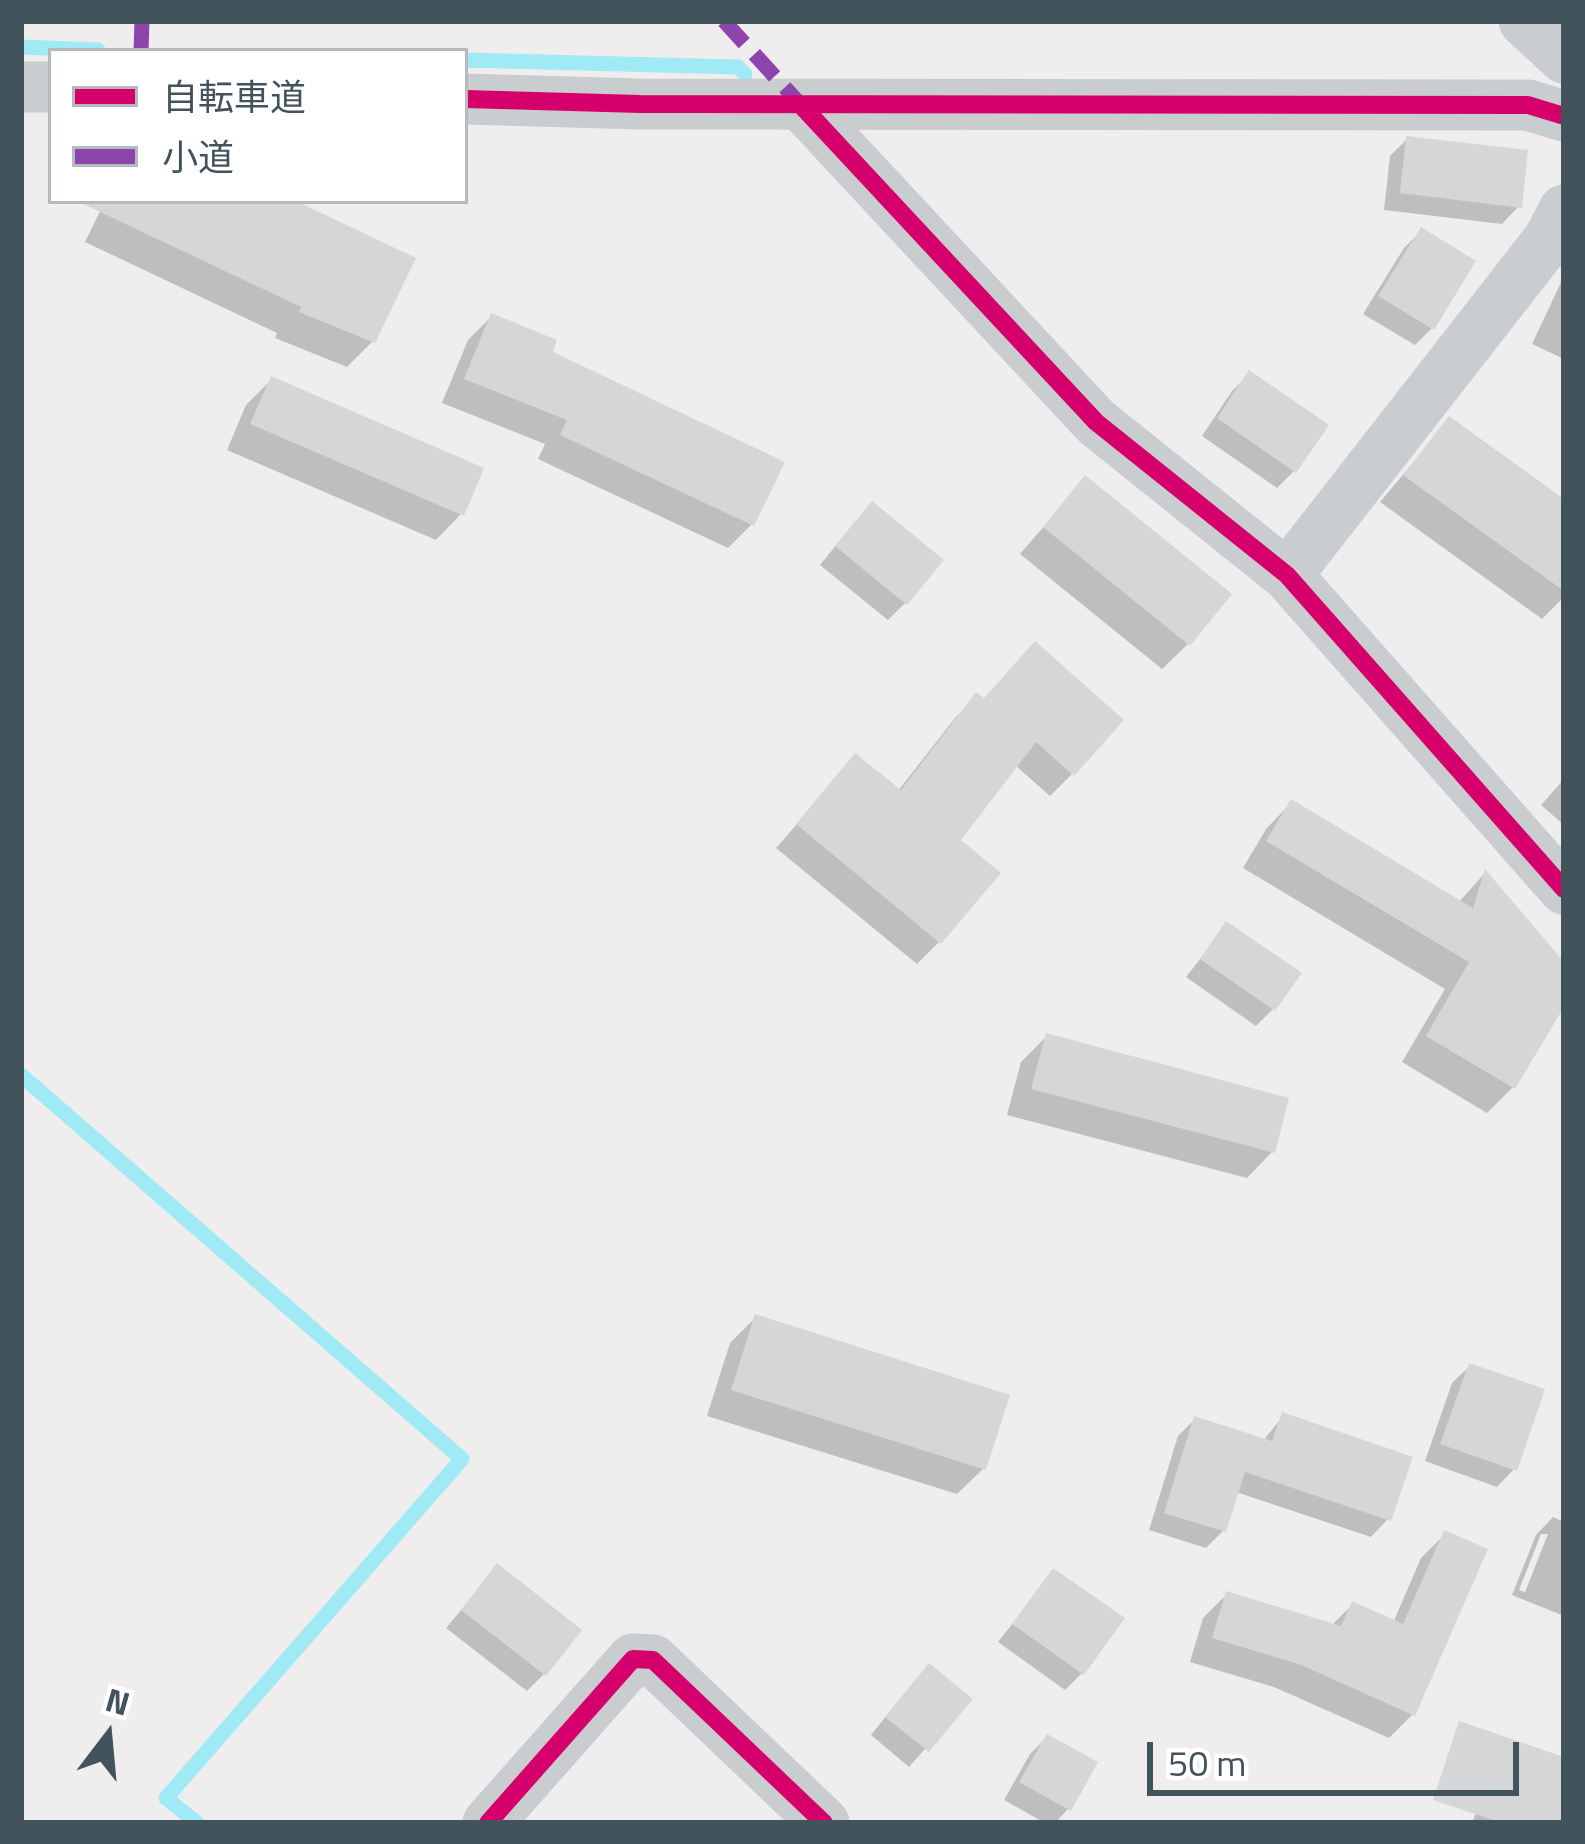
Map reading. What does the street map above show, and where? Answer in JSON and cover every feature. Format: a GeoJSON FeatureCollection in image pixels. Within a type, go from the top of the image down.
{"type":"FeatureCollection","features":[{"type":"Feature","properties":{"kind":"street"},"geometry":{"type":"LineString","coordinates":[[468,99],[1528,105],[1564,116]]}},
{"type":"Feature","properties":{"kind":"street"},"geometry":{"type":"LineString","coordinates":[[800,104],[1096,422],[1287,575],[1564,889]]}},
{"type":"Feature","properties":{"kind":"street"},"geometry":{"type":"LineString","coordinates":[[1287,575],[1549,239],[1564,210]]}},
{"type":"Feature","properties":{"kind":"street"},"geometry":{"type":"LineString","coordinates":[[488,1823],[633,1659],[652,1660],[824,1823]]}},
{"type":"Feature","properties":{"kind":"building"},"geometry":{"type":"Polygon","coordinates":[[[1406,136],[1528,150],[1522,208],[1400,193],[1406,136]]]}},
{"type":"Feature","properties":{"kind":"building"},"geometry":{"type":"Polygon","coordinates":[[[83,204],[302,204],[416,258],[375,343],[299,312],[301,307],[83,204]]]}},
{"type":"Feature","properties":{"kind":"building"},"geometry":{"type":"Polygon","coordinates":[[[1421,227],[1476,261],[1434,330],[1378,296],[1421,227]]]}},
{"type":"Feature","properties":{"kind":"building"},"geometry":{"type":"Polygon","coordinates":[[[491,313],[557,340],[553,352],[785,462],[754,526],[560,435],[567,420],[464,379],[491,313]]]}},
{"type":"Feature","properties":{"kind":"building"},"geometry":{"type":"Polygon","coordinates":[[[1249,370],[1329,425],[1296,473],[1217,418],[1249,370]]]}},
{"type":"Feature","properties":{"kind":"building"},"geometry":{"type":"Polygon","coordinates":[[[271,376],[484,468],[464,516],[250,424],[271,376]]]}},
{"type":"Feature","properties":{"kind":"building"},"geometry":{"type":"Polygon","coordinates":[[[1449,416],[1564,499],[1564,591],[1403,475],[1449,416]]]}},
{"type":"Feature","properties":{"kind":"building"},"geometry":{"type":"Polygon","coordinates":[[[1085,475],[1232,594],[1190,646],[1043,527],[1085,475]]]}},
{"type":"Feature","properties":{"kind":"building"},"geometry":{"type":"Polygon","coordinates":[[[872,501],[944,560],[907,605],[835,546],[872,501]]]}},
{"type":"Feature","properties":{"kind":"building"},"geometry":{"type":"Polygon","coordinates":[[[1035,641],[1124,720],[1074,776],[1036,742],[961,840],[1001,873],[941,944],[796,824],[855,753],[901,790],[976,692],[984,698],[1035,641]]]}},
{"type":"Feature","properties":{"kind":"building"},"geometry":{"type":"Polygon","coordinates":[[[1291,799],[1473,908],[1485,869],[1564,962],[1564,1007],[1515,1089],[1426,1036],[1469,962],[1266,841],[1291,799]]]}},
{"type":"Feature","properties":{"kind":"building"},"geometry":{"type":"Polygon","coordinates":[[[1226,921],[1302,973],[1275,1011],[1200,959],[1226,921]]]}},
{"type":"Feature","properties":{"kind":"building"},"geometry":{"type":"Polygon","coordinates":[[[1046,1033],[1289,1098],[1275,1153],[1031,1089],[1046,1033]]]}},
{"type":"Feature","properties":{"kind":"building"},"geometry":{"type":"Polygon","coordinates":[[[755,1314],[1010,1395],[986,1470],[731,1390],[755,1314]]]}},
{"type":"Feature","properties":{"kind":"building"},"geometry":{"type":"Polygon","coordinates":[[[1469,1363],[1545,1389],[1517,1471],[1440,1444],[1469,1363]]]}},
{"type":"Feature","properties":{"kind":"building"},"geometry":{"type":"Polygon","coordinates":[[[1282,1412],[1413,1457],[1391,1521],[1245,1472],[1226,1532],[1164,1513],[1194,1416],[1272,1441],[1282,1412]]]}},
{"type":"Feature","properties":{"kind":"building"},"geometry":{"type":"Polygon","coordinates":[[[1444,1530],[1488,1549],[1415,1716],[1299,1664],[1212,1638],[1226,1591],[1341,1626],[1352,1601],[1403,1624],[1444,1530]]]}},
{"type":"Feature","properties":{"kind":"building"},"geometry":{"type":"Polygon","coordinates":[[[497,1563],[582,1630],[546,1676],[461,1610],[497,1563]]]}},
{"type":"Feature","properties":{"kind":"building"},"geometry":{"type":"Polygon","coordinates":[[[1053,1568],[1125,1618],[1084,1675],[1012,1624],[1053,1568]]]}},
{"type":"Feature","properties":{"kind":"building"},"geometry":{"type":"Polygon","coordinates":[[[929,1663],[973,1699],[929,1752],[885,1717],[929,1663]]]}},
{"type":"Feature","properties":{"kind":"building"},"geometry":{"type":"Polygon","coordinates":[[[1459,1721],[1564,1757],[1564,1823],[1502,1823],[1433,1800],[1459,1721]]]}},
{"type":"Feature","properties":{"kind":"building"},"geometry":{"type":"Polygon","coordinates":[[[1047,1734],[1098,1762],[1071,1811],[1019,1782],[1047,1734]]]}},
{"type":"Feature","properties":{"kind":"waterway"},"geometry":{"type":"LineString","coordinates":[[21,47],[48,48]]}},
{"type":"Feature","properties":{"kind":"waterway"},"geometry":{"type":"LineString","coordinates":[[468,60],[738,67],[745,74]]}},
{"type":"Feature","properties":{"kind":"waterway"},"geometry":{"type":"LineString","coordinates":[[21,1075],[462,1459],[166,1798],[197,1823]]}},
{"type":"Feature","properties":{"kind":"marked path"},"geometry":{"type":"LineString","coordinates":[[141,48],[142,21]]}},
{"type":"Feature","properties":{"kind":"marked path"},"geometry":{"type":"LineString","coordinates":[[724,21],[800,104]]}},
{"type":"Feature","properties":{"kind":"cycle path"},"geometry":{"type":"LineString","coordinates":[[468,99],[640,104],[1528,105],[1564,116]]}},
{"type":"Feature","properties":{"kind":"cycle path"},"geometry":{"type":"LineString","coordinates":[[800,104],[1096,422],[1287,575],[1564,889]]}},
{"type":"Feature","properties":{"kind":"cycle path"},"geometry":{"type":"LineString","coordinates":[[488,1823],[633,1659],[653,1660],[824,1823]]}}]}
